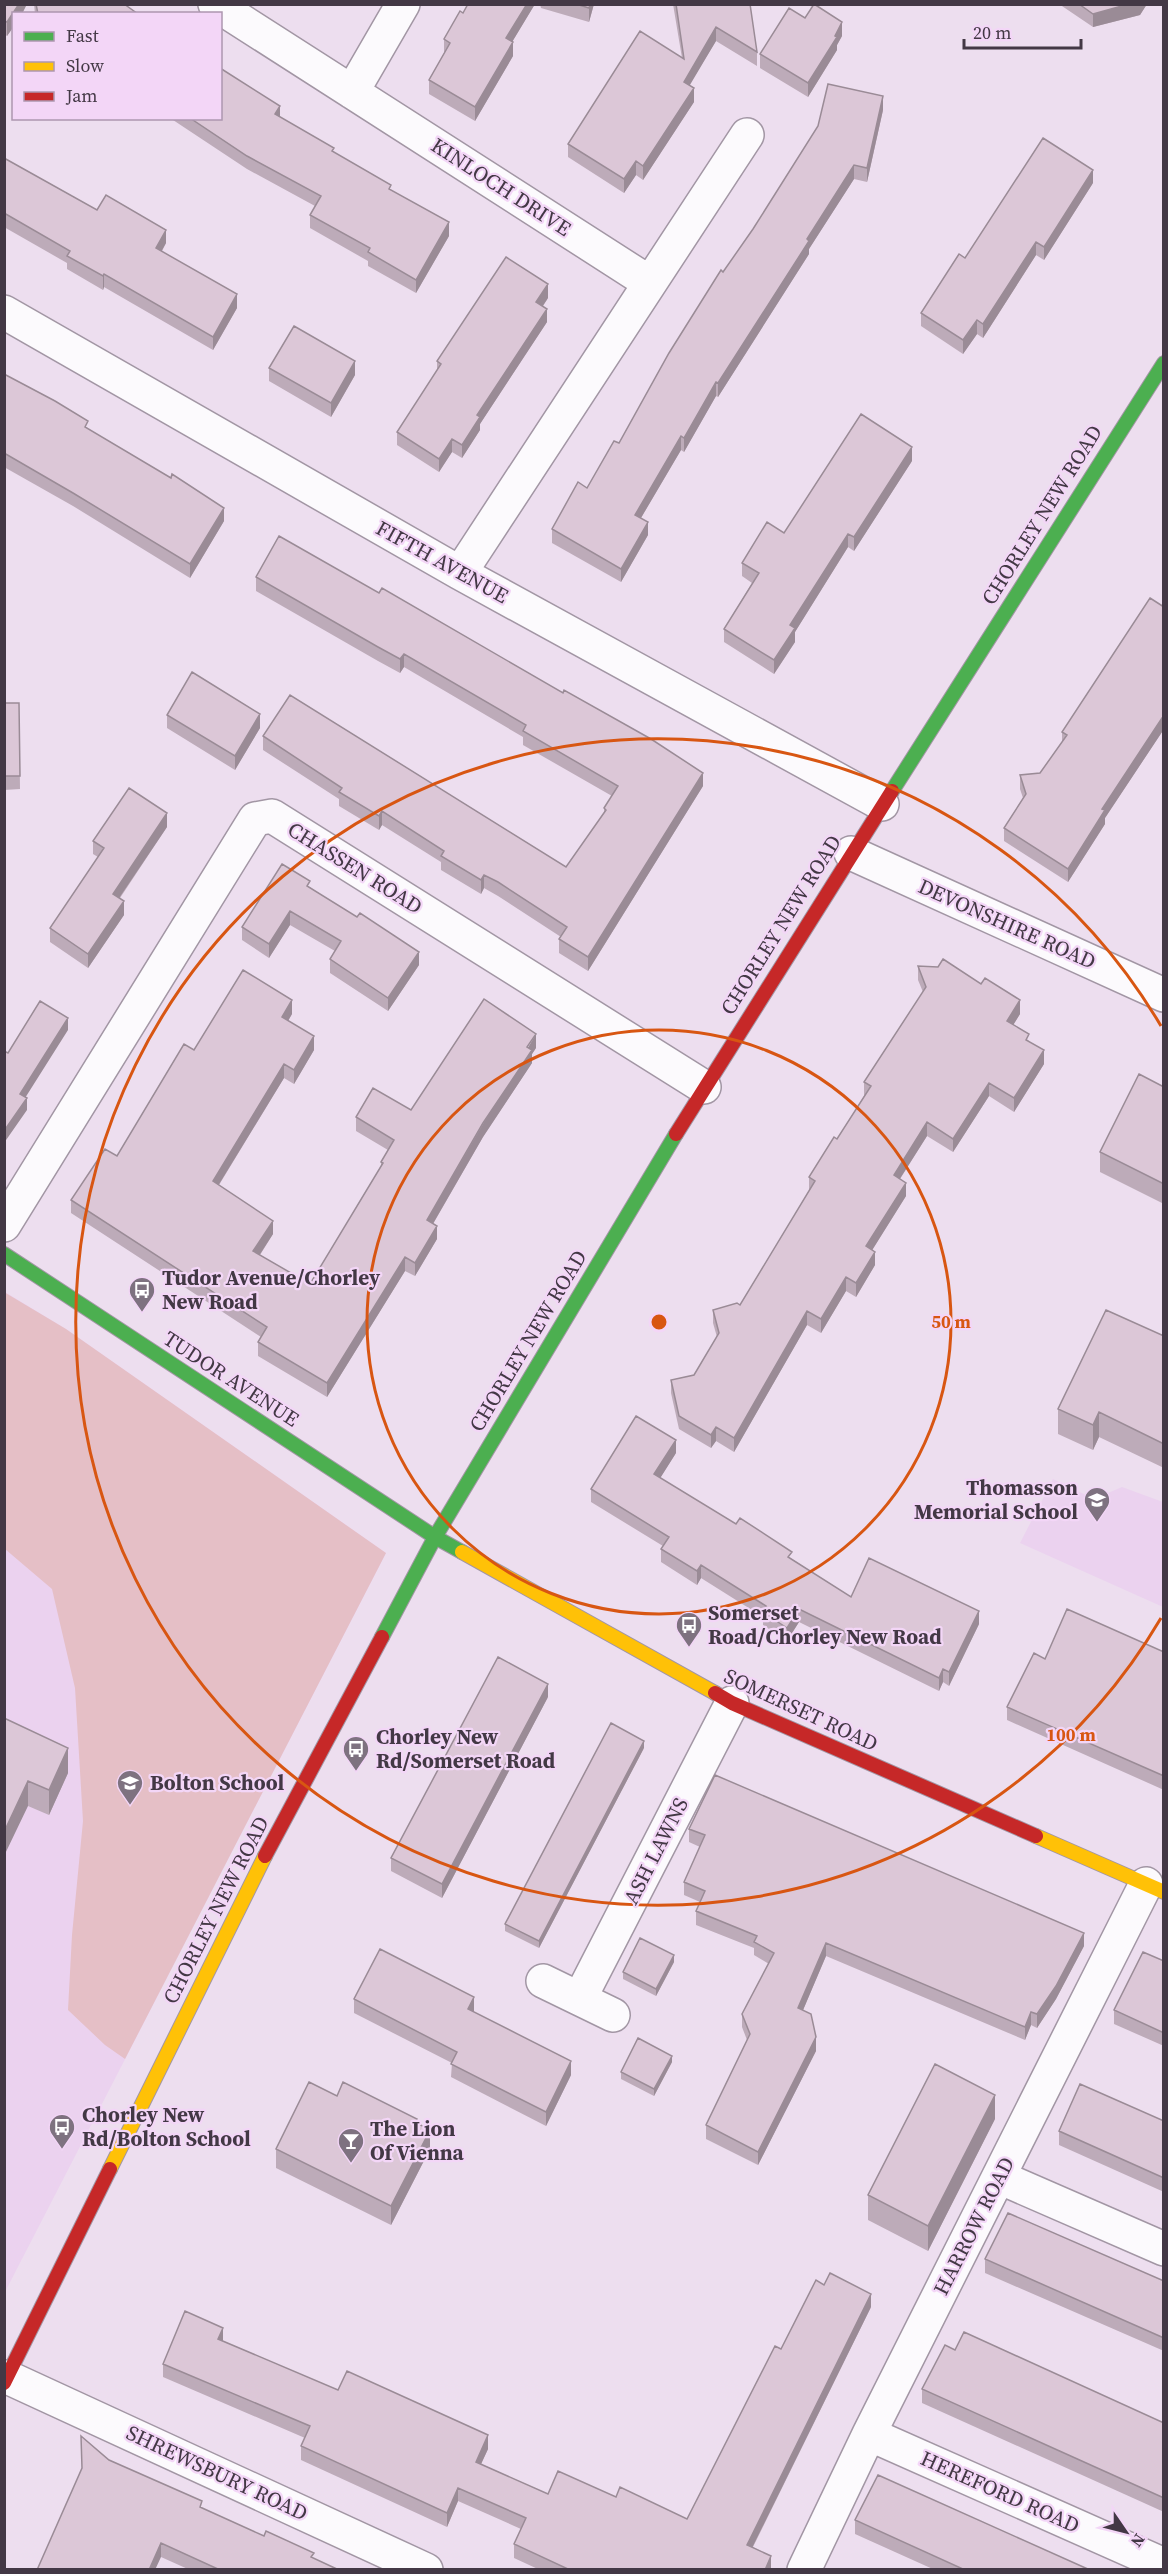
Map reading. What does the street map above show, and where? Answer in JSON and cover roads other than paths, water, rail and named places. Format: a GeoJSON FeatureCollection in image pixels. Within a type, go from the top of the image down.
{"type":"FeatureCollection","features":[{"type":"Feature","properties":{"kind":"main road","name":"CHORLEY NEW ROAD"},"geometry":{"type":"LineString","coordinates":[[6,2380],[260,1868],[435,1537],[704,1087],[1164,363]]}},
{"type":"Feature","properties":{"kind":"main road","name":"TUDOR AVENUE"},"geometry":{"type":"LineString","coordinates":[[4,1254],[435,1537]]}},
{"type":"Feature","properties":{"kind":"main road","name":"SOMERSET ROAD"},"geometry":{"type":"LineString","coordinates":[[435,1537],[732,1703],[1155,1888]]}},
{"type":"Feature","properties":{"kind":"street","name":"KINLOCH DRIVE"},"geometry":{"type":"LineString","coordinates":[[215,4],[650,283]]}},
{"type":"Feature","properties":{"kind":"street"},"geometry":{"type":"LineString","coordinates":[[352,92],[403,4]]}},
{"type":"Feature","properties":{"kind":"street"},"geometry":{"type":"LineString","coordinates":[[460,573],[747,135]]}},
{"type":"Feature","properties":{"kind":"street","name":"FIFTH AVENUE"},"geometry":{"type":"LineString","coordinates":[[4,312],[460,573],[882,804]]}},
{"type":"Feature","properties":{"kind":"street","name":"CHASSEN ROAD"},"geometry":{"type":"LineString","coordinates":[[4,1225],[255,819],[272,816],[704,1087]]}},
{"type":"Feature","properties":{"kind":"street","name":"DEVONSHIRE ROAD"},"geometry":{"type":"LineString","coordinates":[[851,853],[1164,995]]}},
{"type":"Feature","properties":{"kind":"street","name":"ASH LAWNS"},"geometry":{"type":"LineString","coordinates":[[580,1998],[732,1703]]}},
{"type":"Feature","properties":{"kind":"street","name":"HARROW ROAD"},"geometry":{"type":"LineString","coordinates":[[804,2570],[869,2434],[999,2177],[1155,1888]]}},
{"type":"Feature","properties":{"kind":"street"},"geometry":{"type":"LineString","coordinates":[[543,1981],[613,2015]]}},
{"type":"Feature","properties":{"kind":"street"},"geometry":{"type":"LineString","coordinates":[[999,2177],[1164,2249]]}},
{"type":"Feature","properties":{"kind":"street","name":"SHREWSBURY ROAD"},"geometry":{"type":"LineString","coordinates":[[6,2380],[426,2570]]}},
{"type":"Feature","properties":{"kind":"street","name":"HEREFORD ROAD"},"geometry":{"type":"LineString","coordinates":[[869,2434],[1164,2565]]}},
{"type":"Feature","properties":{"kind":"place","name":"Tudor Avenue/Chorley New Road"},"geometry":{"type":"Point","coordinates":[142,1313]}},
{"type":"Feature","properties":{"kind":"place","name":"Thomasson Memorial School"},"geometry":{"type":"Point","coordinates":[1097,1523]}},
{"type":"Feature","properties":{"kind":"place","name":"Somerset Road/Chorley New Road"},"geometry":{"type":"Point","coordinates":[689,1648]}},
{"type":"Feature","properties":{"kind":"place","name":"Chorley New Rd/Somerset Road"},"geometry":{"type":"Point","coordinates":[356,1772]}},
{"type":"Feature","properties":{"kind":"place","name":"Bolton School"},"geometry":{"type":"Point","coordinates":[130,1806]}},
{"type":"Feature","properties":{"kind":"place","name":"Chorley New Rd/Bolton School"},"geometry":{"type":"Point","coordinates":[62,2150]}},
{"type":"Feature","properties":{"kind":"place","name":"The Lion Of Vienna"},"geometry":{"type":"Point","coordinates":[351,2164]}}]}
